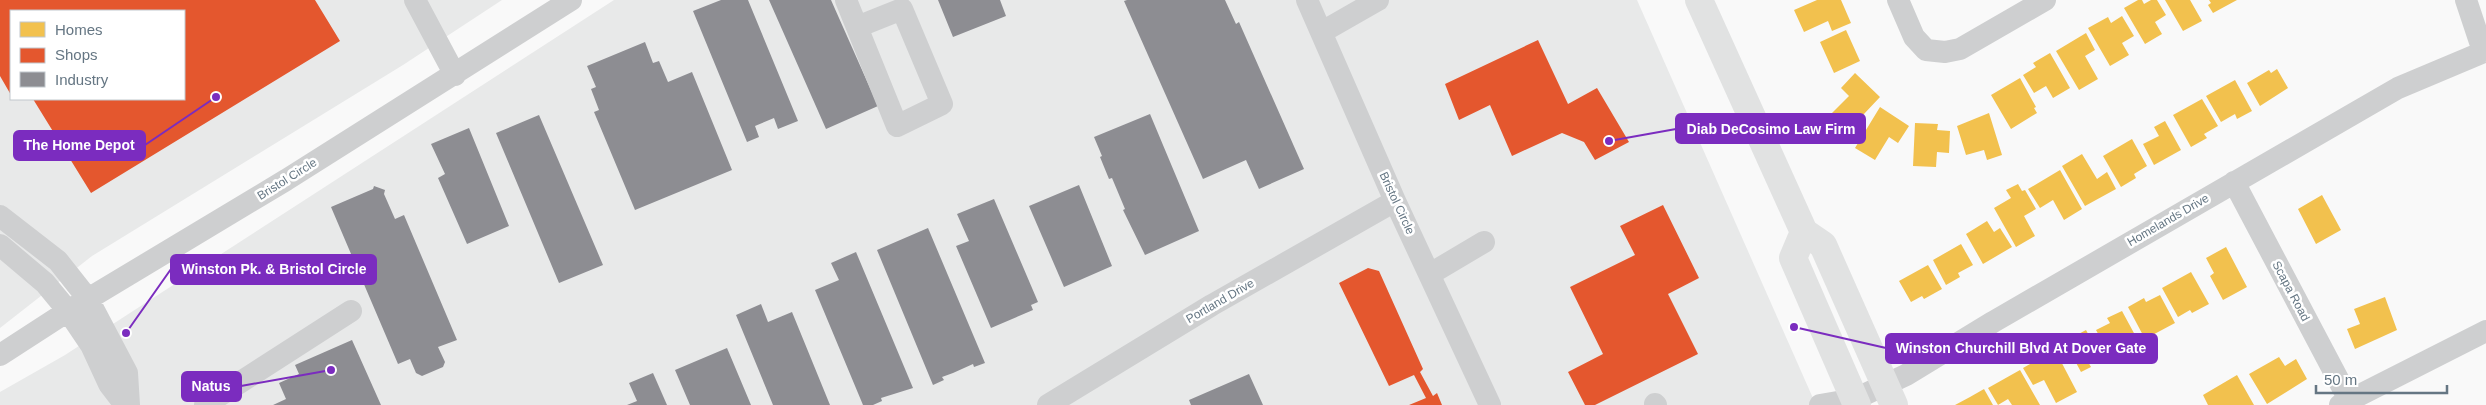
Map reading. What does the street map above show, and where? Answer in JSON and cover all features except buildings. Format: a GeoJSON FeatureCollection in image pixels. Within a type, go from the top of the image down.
{"type":"FeatureCollection","features":[{"type":"Feature","properties":{"kind":"main road"},"geometry":{"type":"LineString","coordinates":[[1698,0],[1804,232],[1822,245],[1890,395]]}},
{"type":"Feature","properties":{"kind":"main road"},"geometry":{"type":"LineString","coordinates":[[1804,232],[1792,258],[1853,403]]}},
{"type":"Feature","properties":{"kind":"street"},"geometry":{"type":"LineString","coordinates":[[415,0],[455,75]]}},
{"type":"Feature","properties":{"kind":"street","name":"Bristol Circle"},"geometry":{"type":"LineString","coordinates":[[0,355],[68,311],[199,234],[455,75],[571,0]]}},
{"type":"Feature","properties":{"kind":"street"},"geometry":{"type":"LineString","coordinates":[[846,0],[897,126],[942,104],[902,9],[857,26]]}},
{"type":"Feature","properties":{"kind":"street","name":"Bristol Circle"},"geometry":{"type":"LineString","coordinates":[[1307,0],[1394,201],[1490,405]]}},
{"type":"Feature","properties":{"kind":"street"},"geometry":{"type":"LineString","coordinates":[[1322,32],[1378,0]]}},
{"type":"Feature","properties":{"kind":"street"},"geometry":{"type":"LineString","coordinates":[[1898,0],[1914,37],[1926,50],[1945,52],[1960,50],[2045,0]]}},
{"type":"Feature","properties":{"kind":"street"},"geometry":{"type":"LineString","coordinates":[[2466,0],[2485,51]]}},
{"type":"Feature","properties":{"kind":"street","name":"Homelands Drive"},"geometry":{"type":"LineString","coordinates":[[1820,405],[1853,403],[1890,395],[1906,375],[1992,322],[2234,182],[2398,88],[2485,51]]}},
{"type":"Feature","properties":{"kind":"street","name":"Scapa Road"},"geometry":{"type":"LineString","coordinates":[[2234,182],[2344,402]]}},
{"type":"Feature","properties":{"kind":"street","name":"Portland Drive"},"geometry":{"type":"LineString","coordinates":[[1048,405],[1212,305],[1394,201]]}},
{"type":"Feature","properties":{"kind":"street"},"geometry":{"type":"LineString","coordinates":[[0,216],[58,261],[88,299],[127,372],[127,405]]}},
{"type":"Feature","properties":{"kind":"street"},"geometry":{"type":"LineString","coordinates":[[1430,274],[1484,242]]}},
{"type":"Feature","properties":{"kind":"street"},"geometry":{"type":"LineString","coordinates":[[0,246],[45,283],[68,311],[90,345],[109,384],[127,405]]}},
{"type":"Feature","properties":{"kind":"street"},"geometry":{"type":"LineString","coordinates":[[205,405],[351,311]]}},
{"type":"Feature","properties":{"kind":"street"},"geometry":{"type":"LineString","coordinates":[[2344,402],[2486,331]]}},
{"type":"Feature","properties":{"kind":"shaded area"},"geometry":{"type":"Polygon","coordinates":[[[0,0],[502,0],[403,65],[92,256],[0,328],[0,0]]]}},
{"type":"Feature","properties":{"kind":"shaded area"},"geometry":{"type":"Polygon","coordinates":[[[614,0],[1637,0],[1816,405],[0,405],[0,392],[65,355],[614,0]]]}},
{"type":"Feature","properties":{"kind":"place","name":"The Home Depot"},"geometry":{"type":"Point","coordinates":[216,97]}},
{"type":"Feature","properties":{"kind":"place","name":"Diab DeCosimo Law Firm"},"geometry":{"type":"Point","coordinates":[1609,141]}},
{"type":"Feature","properties":{"kind":"place","name":"Winston Churchill Blvd At Dover Gate"},"geometry":{"type":"Point","coordinates":[1794,327]}},
{"type":"Feature","properties":{"kind":"place","name":"Winston Pk. & Bristol Circle"},"geometry":{"type":"Point","coordinates":[126,333]}},
{"type":"Feature","properties":{"kind":"place","name":"Natus"},"geometry":{"type":"Point","coordinates":[331,370]}}]}
